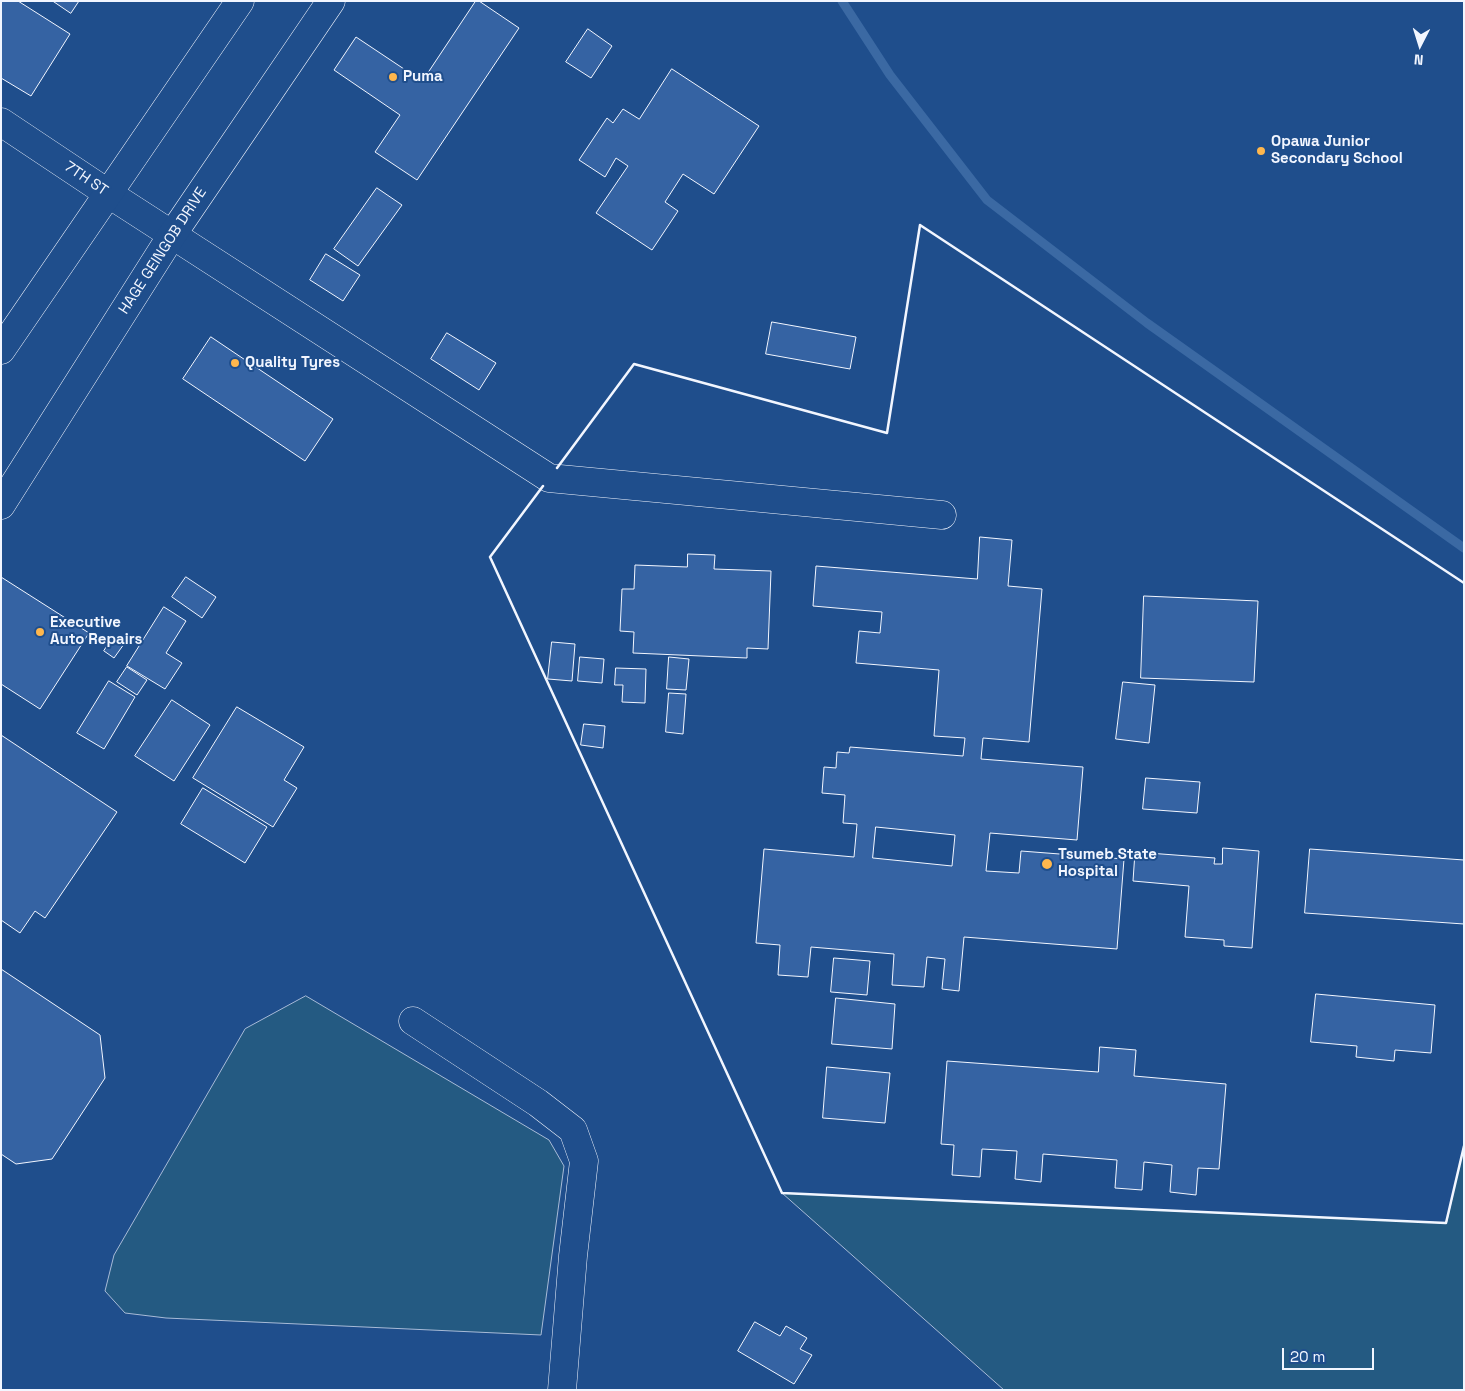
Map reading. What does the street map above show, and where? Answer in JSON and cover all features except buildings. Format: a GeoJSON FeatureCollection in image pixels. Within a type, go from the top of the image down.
{"type":"FeatureCollection","features":[{"type":"Feature","properties":{"kind":"main road"},"geometry":{"type":"LineString","coordinates":[[1,350],[240,1]]}},
{"type":"Feature","properties":{"kind":"main road","name":"HAGE GEINGOB DRIVE"},"geometry":{"type":"LineString","coordinates":[[1,505],[172,235],[331,1]]}},
{"type":"Feature","properties":{"kind":"main road","name":"7TH ST"},"geometry":{"type":"LineString","coordinates":[[3,127],[549,478],[942,516]]}},
{"type":"Feature","properties":{"kind":"main road"},"geometry":{"type":"LineString","coordinates":[[413,1021],[538,1103],[574,1130],[584,1161],[573,1256],[562,1390]]}},
{"type":"Feature","properties":{"kind":"shaded area"},"geometry":{"type":"Polygon","coordinates":[[[306,996],[549,1140],[564,1166],[541,1335],[166,1318],[125,1313],[105,1291],[114,1255],[245,1029],[306,996]]]}},
{"type":"Feature","properties":{"kind":"shaded area"},"geometry":{"type":"Polygon","coordinates":[[[1464,1146],[1464,1390],[1004,1390],[782,1193],[1446,1223],[1464,1146]]]}},
{"type":"Feature","properties":{"kind":"waterway"},"geometry":{"type":"LineString","coordinates":[[842,1],[890,75],[987,200],[1147,323],[1464,548]]}},
{"type":"Feature","properties":{"kind":"wall"},"geometry":{"type":"LineString","coordinates":[[557,468],[634,364],[887,433],[920,225],[1464,583]]}},
{"type":"Feature","properties":{"kind":"wall"},"geometry":{"type":"LineString","coordinates":[[543,486],[490,557],[782,1193],[1446,1223],[1464,1146]]}},
{"type":"Feature","properties":{"kind":"place","name":"Puma"},"geometry":{"type":"Point","coordinates":[393,77]}},
{"type":"Feature","properties":{"kind":"place","name":"Opawa Junior Secondary School"},"geometry":{"type":"Point","coordinates":[1261,151]}},
{"type":"Feature","properties":{"kind":"place","name":"Quality Tyres"},"geometry":{"type":"Point","coordinates":[235,363]}},
{"type":"Feature","properties":{"kind":"place","name":"Executive Auto Repairs"},"geometry":{"type":"Point","coordinates":[40,632]}},
{"type":"Feature","properties":{"kind":"place","name":"Tsumeb State Hospital"},"geometry":{"type":"Point","coordinates":[1047,864]}}]}
